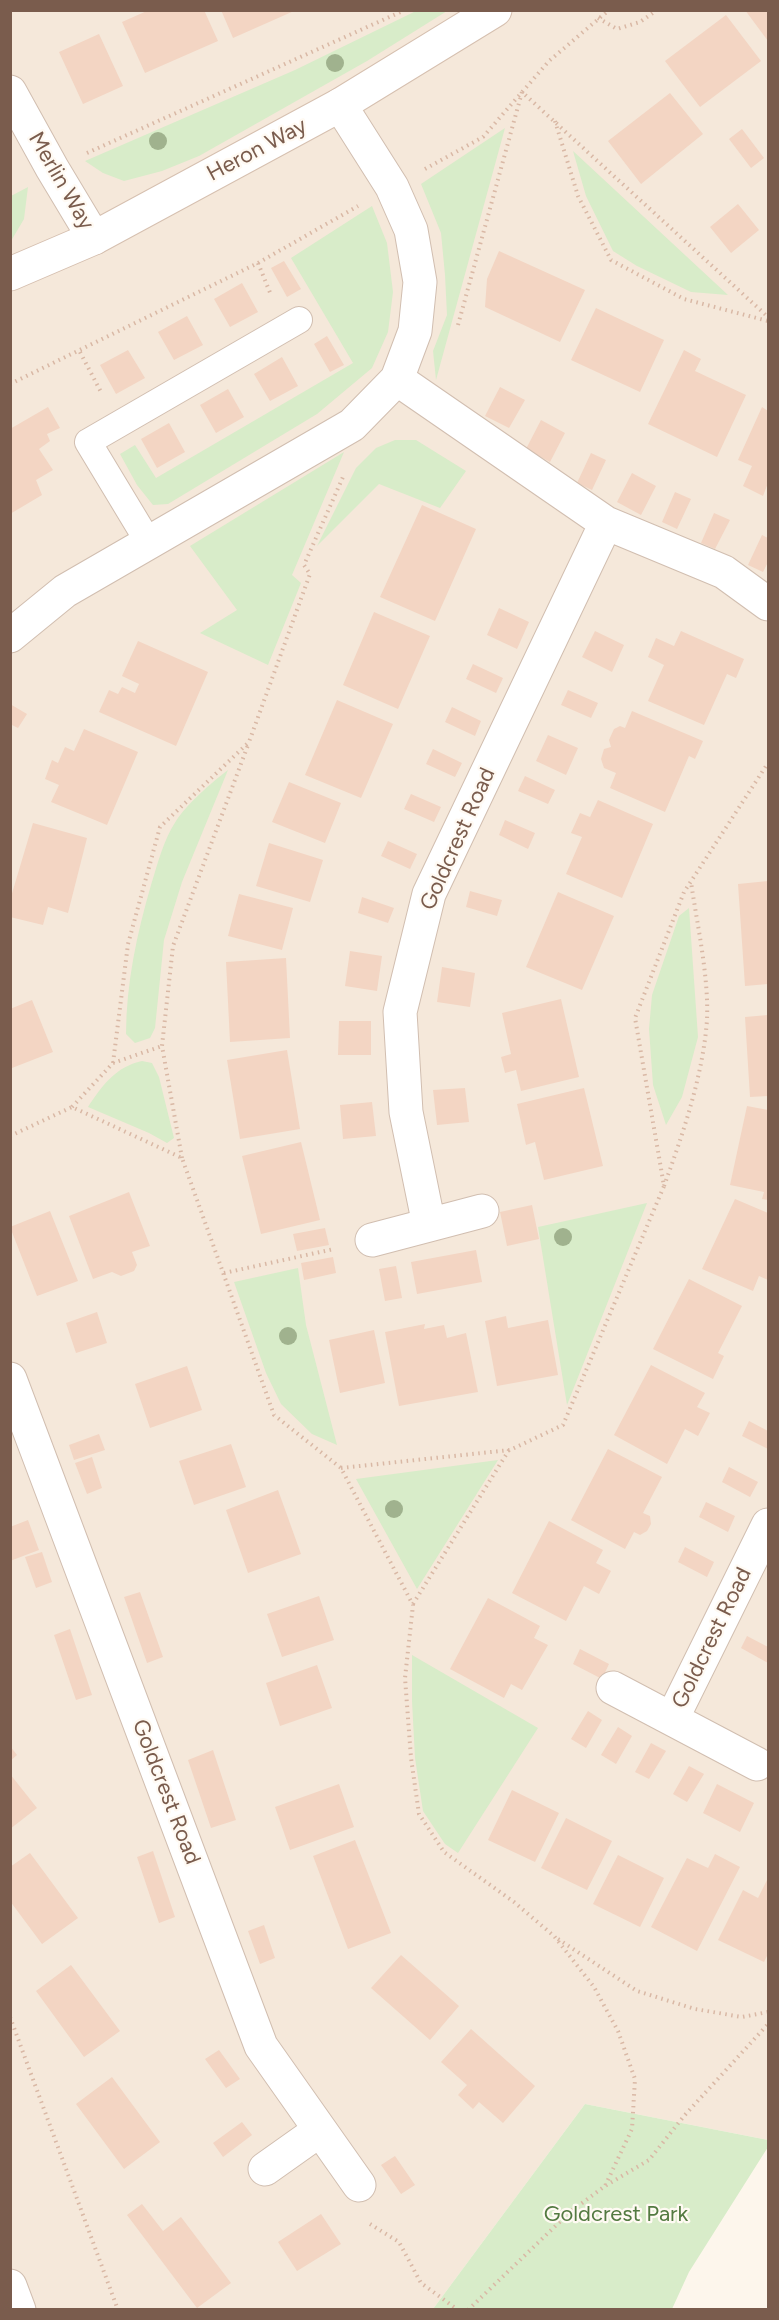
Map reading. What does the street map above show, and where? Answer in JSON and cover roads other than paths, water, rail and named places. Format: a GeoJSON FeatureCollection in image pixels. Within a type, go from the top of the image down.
{"type":"FeatureCollection","features":[{"type":"Feature","properties":{"kind":"street","name":"Heron Way"},"geometry":{"type":"LineString","coordinates":[[10,274],[94,238],[340,105],[495,10]]}},
{"type":"Feature","properties":{"kind":"street","name":"Merlin Way"},"geometry":{"type":"LineString","coordinates":[[10,92],[94,238]]}},
{"type":"Feature","properties":{"kind":"street"},"geometry":{"type":"LineString","coordinates":[[10,636],[65,591],[352,425],[397,379],[415,331],[420,282],[411,230],[392,187],[340,105]]}},
{"type":"Feature","properties":{"kind":"street"},"geometry":{"type":"LineString","coordinates":[[397,379],[606,523],[723,572],[768,604]]}},
{"type":"Feature","properties":{"kind":"street","name":"Goldcrest Road"},"geometry":{"type":"LineString","coordinates":[[429,1225],[406,1112],[400,1012],[429,894],[606,523]]}},
{"type":"Feature","properties":{"kind":"street"},"geometry":{"type":"LineString","coordinates":[[372,1240],[482,1211]]}},
{"type":"Feature","properties":{"kind":"street","name":"Goldcrest Road"},"geometry":{"type":"LineString","coordinates":[[10,1379],[261,2046],[359,2185]]}},
{"type":"Feature","properties":{"kind":"street","name":"Goldcrest Road"},"geometry":{"type":"LineString","coordinates":[[672,1719],[768,1525]]}},
{"type":"Feature","properties":{"kind":"street","name":"Goldcrest Road"},"geometry":{"type":"LineString","coordinates":[[613,1688],[757,1764]]}},
{"type":"Feature","properties":{"kind":"street"},"geometry":{"type":"LineString","coordinates":[[265,2169],[320,2130]]}},
{"type":"Feature","properties":{"kind":"street"},"geometry":{"type":"LineString","coordinates":[[10,2286],[19,2310]]}},
{"type":"Feature","properties":{"kind":"lane"},"geometry":{"type":"LineString","coordinates":[[149,543],[88,442],[299,320]]}},
{"type":"Feature","properties":{"kind":"park label","name":"Goldcrest Park"},"geometry":{"type":"Point","coordinates":[616,2215]}}]}
